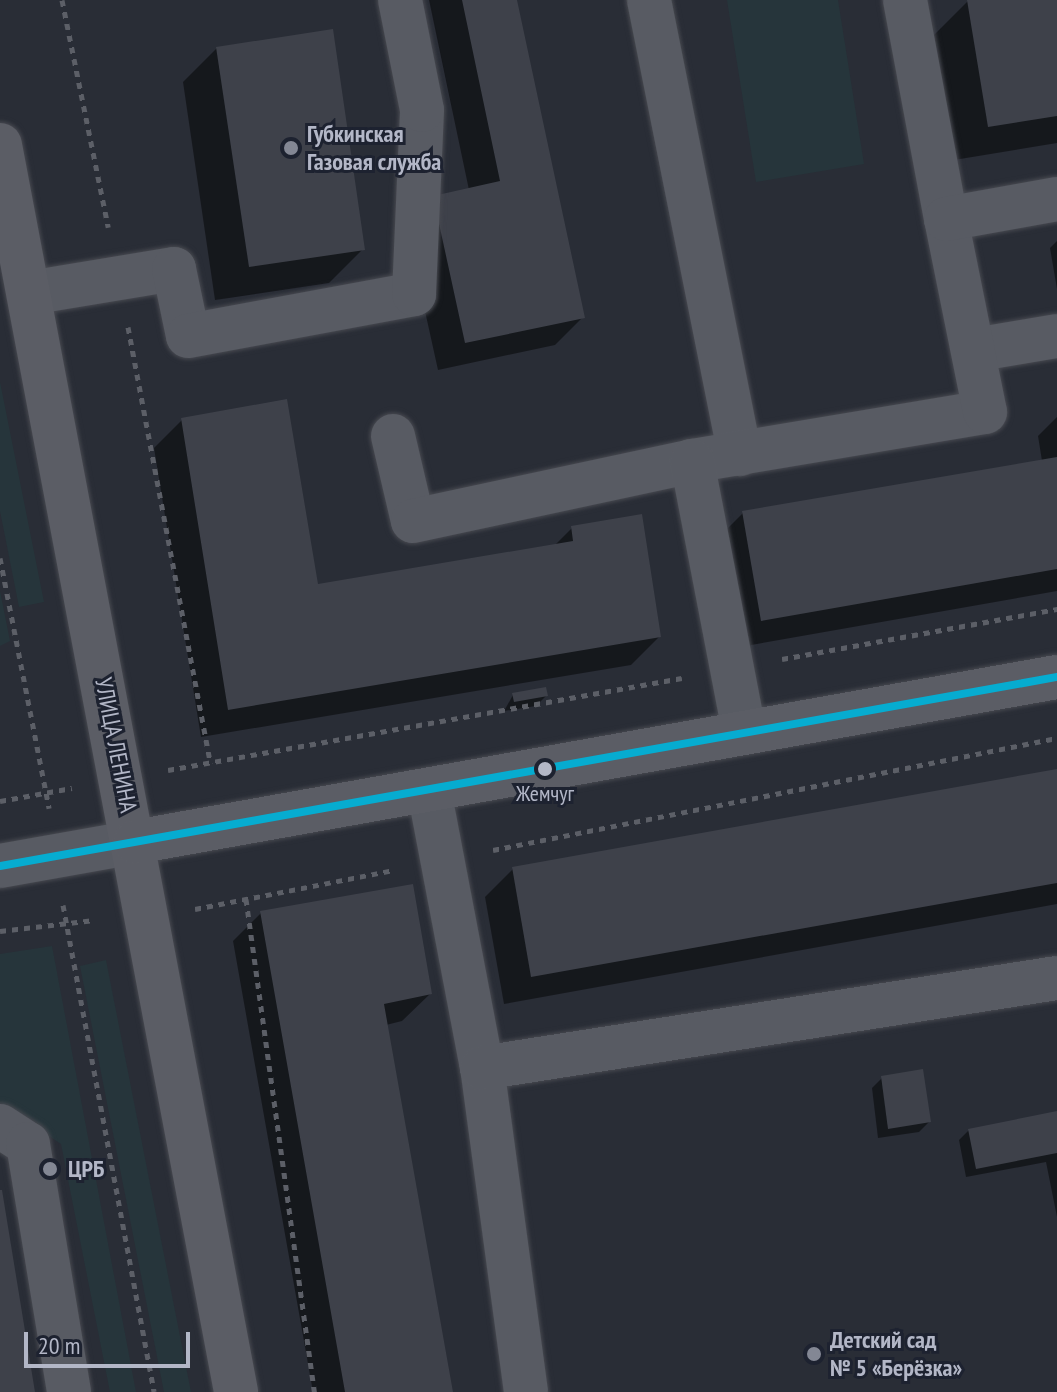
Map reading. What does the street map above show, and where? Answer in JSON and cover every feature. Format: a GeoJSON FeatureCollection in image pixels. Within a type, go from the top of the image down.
{"type":"FeatureCollection","features":[{"type":"Feature","properties":{"kind":"main road","name":"УЛИЦА ЛЕНИНА"},"geometry":{"type":"LineString","coordinates":[[0,145],[135,842],[236,1392]]}},
{"type":"Feature","properties":{"kind":"main road"},"geometry":{"type":"LineString","coordinates":[[135,842],[1057,677]]}},
{"type":"Feature","properties":{"kind":"street"},"geometry":{"type":"LineString","coordinates":[[29,293],[174,269],[188,336],[414,294],[422,110],[400,0]]}},
{"type":"Feature","properties":{"kind":"street"},"geometry":{"type":"LineString","coordinates":[[649,0],[740,454]]}},
{"type":"Feature","properties":{"kind":"street"},"geometry":{"type":"LineString","coordinates":[[393,436],[413,521],[692,461],[985,412],[905,0]]}},
{"type":"Feature","properties":{"kind":"street"},"geometry":{"type":"LineString","coordinates":[[946,219],[1057,199]]}},
{"type":"Feature","properties":{"kind":"street"},"geometry":{"type":"LineString","coordinates":[[974,350],[1057,336]]}},
{"type":"Feature","properties":{"kind":"street"},"geometry":{"type":"LineString","coordinates":[[692,461],[744,731]]}},
{"type":"Feature","properties":{"kind":"street"},"geometry":{"type":"LineString","coordinates":[[429,790],[482,1068],[526,1392]]}},
{"type":"Feature","properties":{"kind":"street"},"geometry":{"type":"LineString","coordinates":[[0,866],[135,842]]}},
{"type":"Feature","properties":{"kind":"street"},"geometry":{"type":"LineString","coordinates":[[482,1068],[1057,978]]}},
{"type":"Feature","properties":{"kind":"street"},"geometry":{"type":"LineString","coordinates":[[0,1126],[28,1144],[69,1392]]}},
{"type":"Feature","properties":{"kind":"path"},"geometry":{"type":"LineString","coordinates":[[62,0],[119,279],[210,763]]}},
{"type":"Feature","properties":{"kind":"path"},"geometry":{"type":"LineString","coordinates":[[0,558],[46,792],[154,1392]]}},
{"type":"Feature","properties":{"kind":"path"},"geometry":{"type":"LineString","coordinates":[[0,801],[1057,609]]}},
{"type":"Feature","properties":{"kind":"path"},"geometry":{"type":"LineString","coordinates":[[314,1392],[246,899],[1057,738]]}},
{"type":"Feature","properties":{"kind":"shaded area"},"geometry":{"type":"Polygon","coordinates":[[[727,0],[838,0],[864,164],[756,182],[727,0]]]}},
{"type":"Feature","properties":{"kind":"shaded area"},"geometry":{"type":"Polygon","coordinates":[[[0,382],[44,602],[19,607],[0,511],[0,382]]]}},
{"type":"Feature","properties":{"kind":"shaded area"},"geometry":{"type":"Polygon","coordinates":[[[0,591],[10,641],[0,646],[0,591]]]}},
{"type":"Feature","properties":{"kind":"shaded area"},"geometry":{"type":"Polygon","coordinates":[[[52,946],[136,1392],[110,1392],[61,1144],[0,1103],[0,954],[52,946]]]}},
{"type":"Feature","properties":{"kind":"shaded area"},"geometry":{"type":"Polygon","coordinates":[[[106,960],[191,1392],[164,1392],[80,966],[106,960]]]}},
{"type":"Feature","properties":{"kind":"building"},"geometry":{"type":"Polygon","coordinates":[[[462,0],[517,0],[585,318],[465,343],[433,196],[500,181],[462,0]]]}},
{"type":"Feature","properties":{"kind":"building"},"geometry":{"type":"Polygon","coordinates":[[[967,0],[1057,0],[1057,116],[988,127],[967,0]]]}},
{"type":"Feature","properties":{"kind":"building","name":"Губкинская Газовая служба"},"geometry":{"type":"Polygon","coordinates":[[[333,29],[365,250],[249,267],[216,47],[333,29]]]}},
{"type":"Feature","properties":{"kind":"building"},"geometry":{"type":"Polygon","coordinates":[[[287,399],[318,584],[573,541],[571,526],[642,514],[661,637],[228,710],[181,418],[287,399]]]}},
{"type":"Feature","properties":{"kind":"building"},"geometry":{"type":"Polygon","coordinates":[[[1057,457],[1057,569],[761,621],[742,511],[1057,457]]]}},
{"type":"Feature","properties":{"kind":"building"},"geometry":{"type":"Polygon","coordinates":[[[546,687],[548,696],[514,702],[512,693],[546,687]]]}},
{"type":"Feature","properties":{"kind":"building"},"geometry":{"type":"Polygon","coordinates":[[[1057,769],[1057,883],[531,977],[512,867],[1057,769]]]}},
{"type":"Feature","properties":{"kind":"building"},"geometry":{"type":"Polygon","coordinates":[[[413,884],[432,994],[384,1004],[453,1392],[345,1392],[260,911],[413,884]]]}},
{"type":"Feature","properties":{"kind":"building"},"geometry":{"type":"Polygon","coordinates":[[[923,1069],[931,1122],[888,1129],[881,1076],[923,1069]]]}},
{"type":"Feature","properties":{"kind":"building"},"geometry":{"type":"Polygon","coordinates":[[[1057,1111],[1057,1153],[976,1169],[968,1129],[1057,1111]]]}},
{"type":"Feature","properties":{"kind":"building"},"geometry":{"type":"Polygon","coordinates":[[[2,1190],[35,1392],[0,1392],[2,1190]]]}},
{"type":"Feature","properties":{"kind":"transit line","name":"20"},"geometry":{"type":"LineString","coordinates":[[0,866],[1057,677]]}},
{"type":"Feature","properties":{"kind":"place","name":"Губкинская Газовая служба"},"geometry":{"type":"Point","coordinates":[291,148]}},
{"type":"Feature","properties":{"kind":"place","name":"Жемчуг"},"geometry":{"type":"Point","coordinates":[545,769]}},
{"type":"Feature","properties":{"kind":"place","name":"ЦРБ"},"geometry":{"type":"Point","coordinates":[50,1169]}},
{"type":"Feature","properties":{"kind":"place","name":"Детский сад № 5 «Берёзка»"},"geometry":{"type":"Point","coordinates":[814,1354]}}]}
